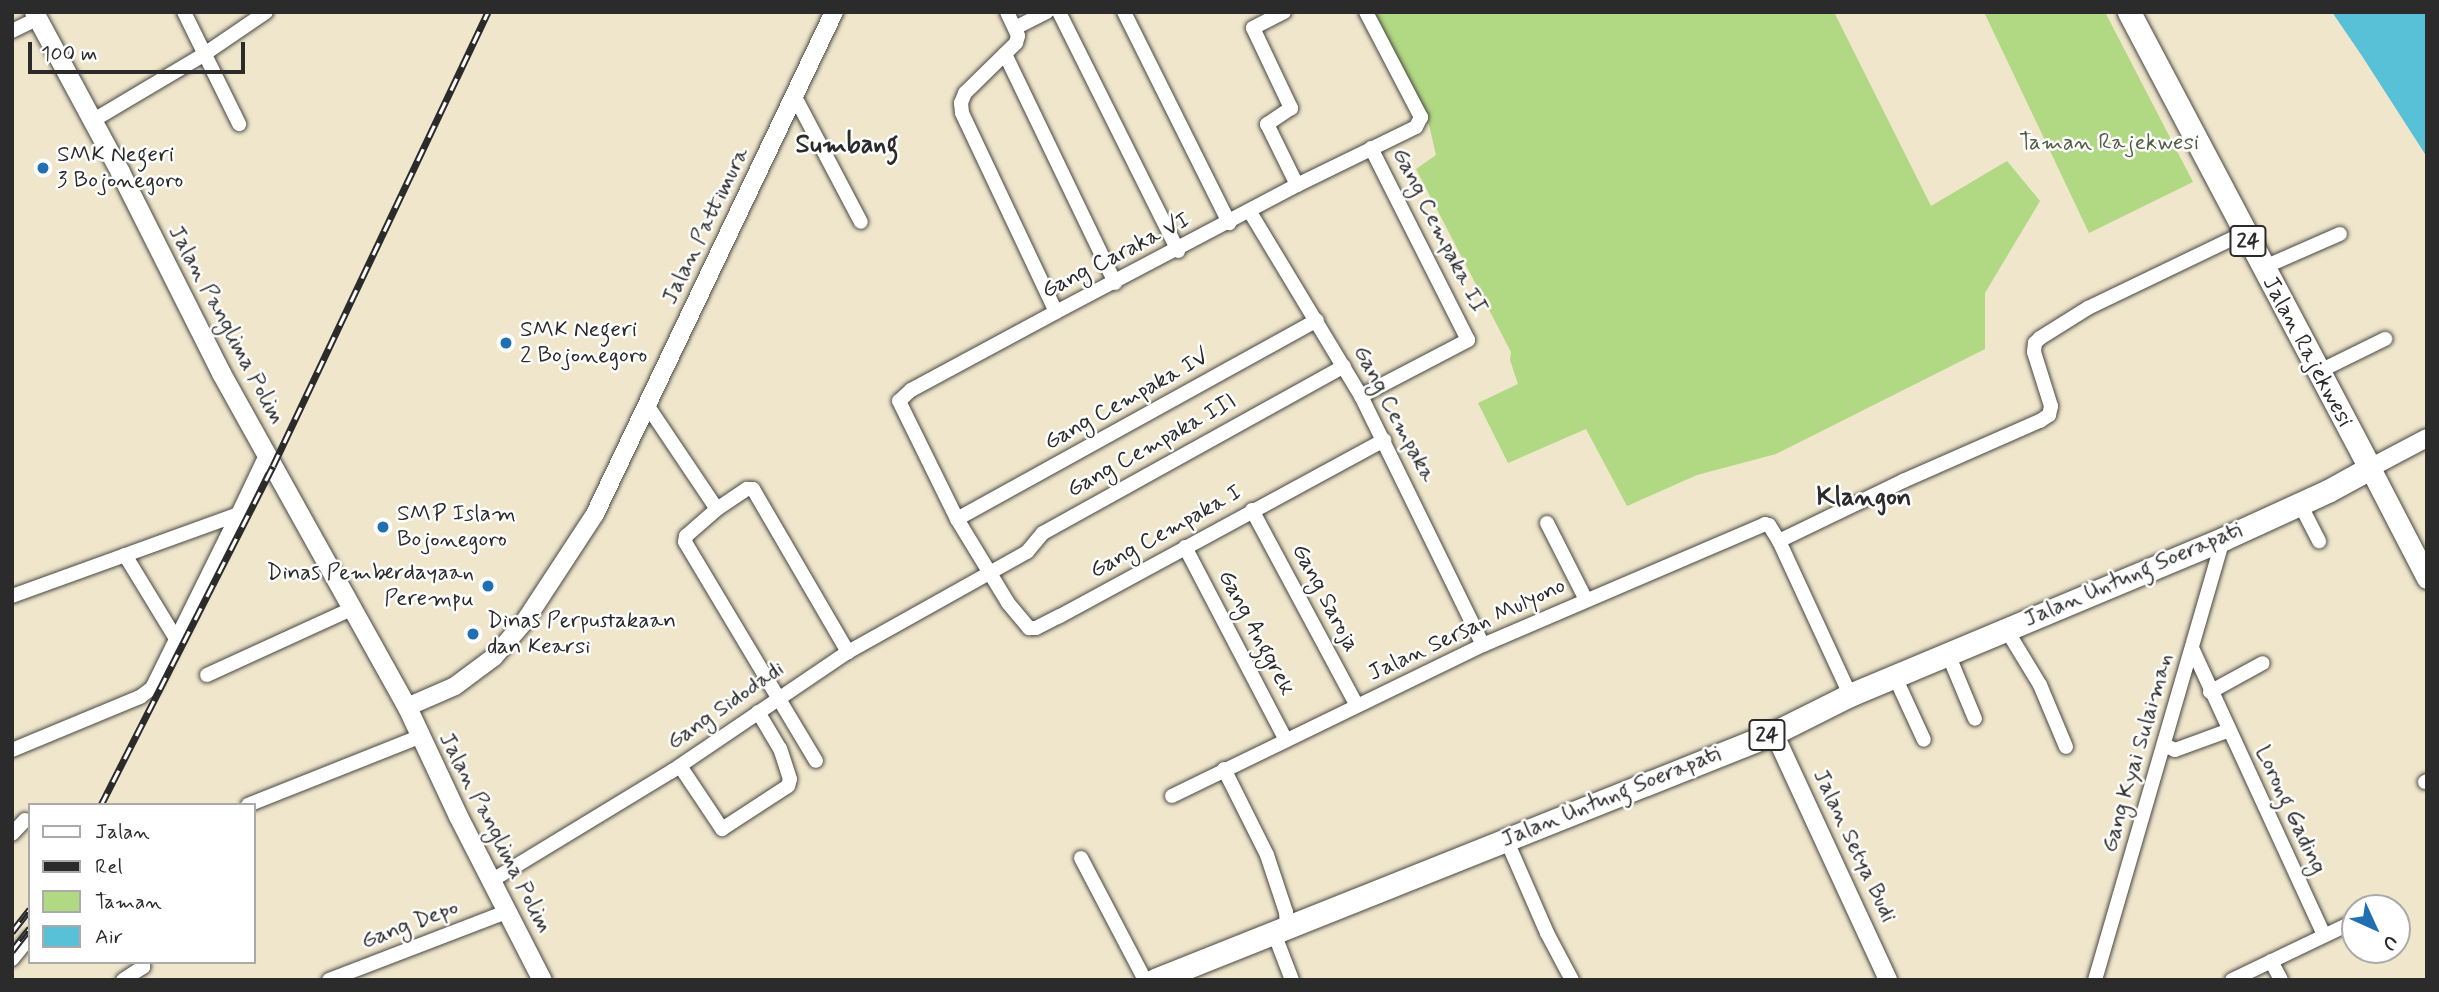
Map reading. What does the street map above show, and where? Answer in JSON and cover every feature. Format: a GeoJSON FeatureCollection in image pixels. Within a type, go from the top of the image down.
{"type":"FeatureCollection","features":[{"type":"Feature","properties":{"kind":"highway","name":"Jalan Rajekwesi"},"geometry":{"type":"LineString","coordinates":[[2130,12],[2262,268],[2370,468]]}},
{"type":"Feature","properties":{"kind":"highway","name":"Jalan Untung Soerapati"},"geometry":{"type":"LineString","coordinates":[[1155,980],[1187,974],[1281,930],[1774,733],[1850,695],[2300,504],[2370,468]]}},
{"type":"Feature","properties":{"kind":"main road","name":"Jalan Panglima Polim"},"geometry":{"type":"LineString","coordinates":[[36,15],[266,455],[407,707],[419,737],[542,980]]}},
{"type":"Feature","properties":{"kind":"main road"},"geometry":{"type":"LineString","coordinates":[[2370,468],[2427,578]]}},
{"type":"Feature","properties":{"kind":"street"},"geometry":{"type":"LineString","coordinates":[[184,12],[239,124]]}},
{"type":"Feature","properties":{"kind":"street"},"geometry":{"type":"LineString","coordinates":[[92,121],[203,55],[266,12]]}},
{"type":"Feature","properties":{"kind":"street","name":"Jalan Pattimura"},"geometry":{"type":"LineString","coordinates":[[407,707],[455,687],[478,673],[525,621],[595,514],[834,12]]}},
{"type":"Feature","properties":{"kind":"street"},"geometry":{"type":"LineString","coordinates":[[1007,12],[1016,29],[1016,43],[965,93],[961,103],[962,113],[1056,312]]}},
{"type":"Feature","properties":{"kind":"street"},"geometry":{"type":"LineString","coordinates":[[1016,29],[1047,12]]}},
{"type":"Feature","properties":{"kind":"street"},"geometry":{"type":"LineString","coordinates":[[1059,12],[1178,251]]}},
{"type":"Feature","properties":{"kind":"street"},"geometry":{"type":"LineString","coordinates":[[1124,12],[1229,223]]}},
{"type":"Feature","properties":{"kind":"street"},"geometry":{"type":"LineString","coordinates":[[1284,12],[1253,28],[1291,108],[1267,124],[1297,186]]}},
{"type":"Feature","properties":{"kind":"street","name":"Gang Caraka VI"},"geometry":{"type":"LineString","coordinates":[[989,573],[957,519],[899,401],[911,390],[1056,312],[1416,127],[1420,117],[1366,12]]}},
{"type":"Feature","properties":{"kind":"street"},"geometry":{"type":"LineString","coordinates":[[12,31],[36,15]]}},
{"type":"Feature","properties":{"kind":"street"},"geometry":{"type":"LineString","coordinates":[[1004,54],[1115,283]]}},
{"type":"Feature","properties":{"kind":"street"},"geometry":{"type":"LineString","coordinates":[[795,97],[861,222]]}},
{"type":"Feature","properties":{"kind":"street","name":"Gang Cempaka II"},"geometry":{"type":"LineString","coordinates":[[1361,396],[1468,340],[1371,148]]}},
{"type":"Feature","properties":{"kind":"street","name":"Gang Cempaka"},"geometry":{"type":"LineString","coordinates":[[1250,212],[1361,396],[1483,645]]}},
{"type":"Feature","properties":{"kind":"street"},"geometry":{"type":"LineString","coordinates":[[1850,695],[1779,541],[1903,481],[2040,421],[2049,415],[2050,406],[2035,343],[2048,330],[2244,233]]}},
{"type":"Feature","properties":{"kind":"street"},"geometry":{"type":"LineString","coordinates":[[2262,268],[2340,234]]}},
{"type":"Feature","properties":{"kind":"street","name":"Gang Cempaka IV"},"geometry":{"type":"LineString","coordinates":[[957,519],[1317,320]]}},
{"type":"Feature","properties":{"kind":"street"},"geometry":{"type":"LineString","coordinates":[[2318,372],[2385,339]]}},
{"type":"Feature","properties":{"kind":"street","name":"Gang Cempaka III"},"geometry":{"type":"LineString","coordinates":[[989,573],[1027,552],[1043,533],[1344,366]]}},
{"type":"Feature","properties":{"kind":"street"},"geometry":{"type":"LineString","coordinates":[[647,405],[717,509]]}},
{"type":"Feature","properties":{"kind":"street"},"geometry":{"type":"LineString","coordinates":[[2370,468],[2427,438]]}},
{"type":"Feature","properties":{"kind":"street","name":"Gang Cempaka I"},"geometry":{"type":"LineString","coordinates":[[989,573],[1023,624],[1036,628],[1384,440]]}},
{"type":"Feature","properties":{"kind":"street"},"geometry":{"type":"LineString","coordinates":[[12,750],[139,697],[152,688],[266,455]]}},
{"type":"Feature","properties":{"kind":"street"},"geometry":{"type":"LineString","coordinates":[[816,761],[685,542],[685,536],[717,509],[747,489],[753,489],[848,652]]}},
{"type":"Feature","properties":{"kind":"street"},"geometry":{"type":"LineString","coordinates":[[2300,504],[2319,541]]}},
{"type":"Feature","properties":{"kind":"street","name":"Gang Saroja"},"geometry":{"type":"LineString","coordinates":[[1252,510],[1357,706]]}},
{"type":"Feature","properties":{"kind":"street"},"geometry":{"type":"LineString","coordinates":[[12,596],[238,514]]}},
{"type":"Feature","properties":{"kind":"street"},"geometry":{"type":"LineString","coordinates":[[1547,523],[1586,600]]}},
{"type":"Feature","properties":{"kind":"street","name":"Jalan Sersan Mulyono"},"geometry":{"type":"LineString","coordinates":[[1172,796],[1483,645],[1765,524],[1769,525],[1779,541]]}},
{"type":"Feature","properties":{"kind":"street","name":"Gang Kyai Sulaiman"},"geometry":{"type":"LineString","coordinates":[[2095,980],[2223,538]]}},
{"type":"Feature","properties":{"kind":"street","name":"Gang Anggrek"},"geometry":{"type":"LineString","coordinates":[[1185,547],[1286,740]]}},
{"type":"Feature","properties":{"kind":"street"},"geometry":{"type":"LineString","coordinates":[[125,555],[176,639]]}},
{"type":"Feature","properties":{"kind":"street","name":"Gang Sidodadi"},"geometry":{"type":"LineString","coordinates":[[491,881],[680,766],[848,652],[989,573]]}},
{"type":"Feature","properties":{"kind":"street"},"geometry":{"type":"LineString","coordinates":[[207,675],[351,609]]}},
{"type":"Feature","properties":{"kind":"street"},"geometry":{"type":"LineString","coordinates":[[2006,629],[2040,685],[2066,747]]}},
{"type":"Feature","properties":{"kind":"street","name":"Lorong Gading"},"geometry":{"type":"LineString","coordinates":[[2192,648],[2227,731],[2324,935]]}},
{"type":"Feature","properties":{"kind":"street"},"geometry":{"type":"LineString","coordinates":[[1948,654],[1975,719]]}},
{"type":"Feature","properties":{"kind":"street"},"geometry":{"type":"LineString","coordinates":[[2210,692],[2263,663]]}},
{"type":"Feature","properties":{"kind":"street"},"geometry":{"type":"LineString","coordinates":[[1895,677],[1924,740]]}},
{"type":"Feature","properties":{"kind":"street"},"geometry":{"type":"LineString","coordinates":[[680,766],[720,829],[788,786],[790,779],[780,749],[758,712]]}},
{"type":"Feature","properties":{"kind":"street"},"geometry":{"type":"LineString","coordinates":[[2165,745],[2175,751],[2227,731]]}},
{"type":"Feature","properties":{"kind":"street","name":"Jalan Setya Budi"},"geometry":{"type":"LineString","coordinates":[[1774,733],[1888,980]]}},
{"type":"Feature","properties":{"kind":"street"},"geometry":{"type":"LineString","coordinates":[[253,803],[419,737]]}},
{"type":"Feature","properties":{"kind":"street"},"geometry":{"type":"LineString","coordinates":[[1224,769],[1266,855],[1286,912],[1281,930],[1292,980]]}},
{"type":"Feature","properties":{"kind":"street"},"geometry":{"type":"LineString","coordinates":[[12,834],[25,820]]}},
{"type":"Feature","properties":{"kind":"street"},"geometry":{"type":"LineString","coordinates":[[1506,839],[1547,933],[1572,980]]}},
{"type":"Feature","properties":{"kind":"street"},"geometry":{"type":"LineString","coordinates":[[1081,858],[1145,980]]}},
{"type":"Feature","properties":{"kind":"street","name":"Gang Depo"},"geometry":{"type":"LineString","coordinates":[[330,980],[506,912]]}},
{"type":"Feature","properties":{"kind":"street"},"geometry":{"type":"LineString","coordinates":[[2232,980],[2341,927]]}},
{"type":"Feature","properties":{"kind":"street"},"geometry":{"type":"LineString","coordinates":[[12,959],[28,939]]}},
{"type":"Feature","properties":{"kind":"street"},"geometry":{"type":"LineString","coordinates":[[2271,961],[2281,980]]}},
{"type":"Feature","properties":{"kind":"street"},"geometry":{"type":"LineString","coordinates":[[123,980],[143,967],[143,964]]}},
{"type":"Feature","properties":{"kind":"green space"},"geometry":{"type":"Polygon","coordinates":[[[1371,12],[1834,12],[1931,206],[2007,161],[2040,201],[1985,293],[1985,349],[1776,454],[1697,475],[1627,506],[1586,429],[1508,463],[1478,403],[1518,384],[1510,360],[1511,352],[1416,169],[1436,155],[1429,125],[1371,12]]]}},
{"type":"Feature","properties":{"kind":"green space","name":"Taman Rajekwesi"},"geometry":{"type":"Polygon","coordinates":[[[1984,12],[2105,12],[2193,182],[2089,233],[1984,12]]]}},
{"type":"Feature","properties":{"kind":"water"},"geometry":{"type":"Polygon","coordinates":[[[2332,12],[2427,12],[2427,157],[2362,56],[2332,12]]]}},
{"type":"Feature","properties":{"kind":"railway"},"geometry":{"type":"LineString","coordinates":[[102,803],[273,466],[488,12]]}},
{"type":"Feature","properties":{"kind":"railway"},"geometry":{"type":"LineString","coordinates":[[12,932],[28,912]]}},
{"type":"Feature","properties":{"kind":"railway"},"geometry":{"type":"LineString","coordinates":[[12,951],[28,931]]}},
{"type":"Feature","properties":{"kind":"place","name":"SMK Negeri 3 Bojonegoro"},"geometry":{"type":"Point","coordinates":[43,168]}},
{"type":"Feature","properties":{"kind":"place","name":"SMK Negeri 2 Bojonegoro"},"geometry":{"type":"Point","coordinates":[506,343]}},
{"type":"Feature","properties":{"kind":"place","name":"SMP Islam Bojonegoro"},"geometry":{"type":"Point","coordinates":[383,527]}},
{"type":"Feature","properties":{"kind":"place","name":"Dinas Pemberdayaan Perempu"},"geometry":{"type":"Point","coordinates":[488,586]}},
{"type":"Feature","properties":{"kind":"place","name":"Dinas Perpustakaan dan Kearsi"},"geometry":{"type":"Point","coordinates":[473,634]}},
{"type":"Feature","properties":{"kind":"district","name":"Sumbang"},"geometry":{"type":"Point","coordinates":[847,146]}},
{"type":"Feature","properties":{"kind":"district","name":"Klangon"},"geometry":{"type":"Point","coordinates":[1864,499]}}]}
